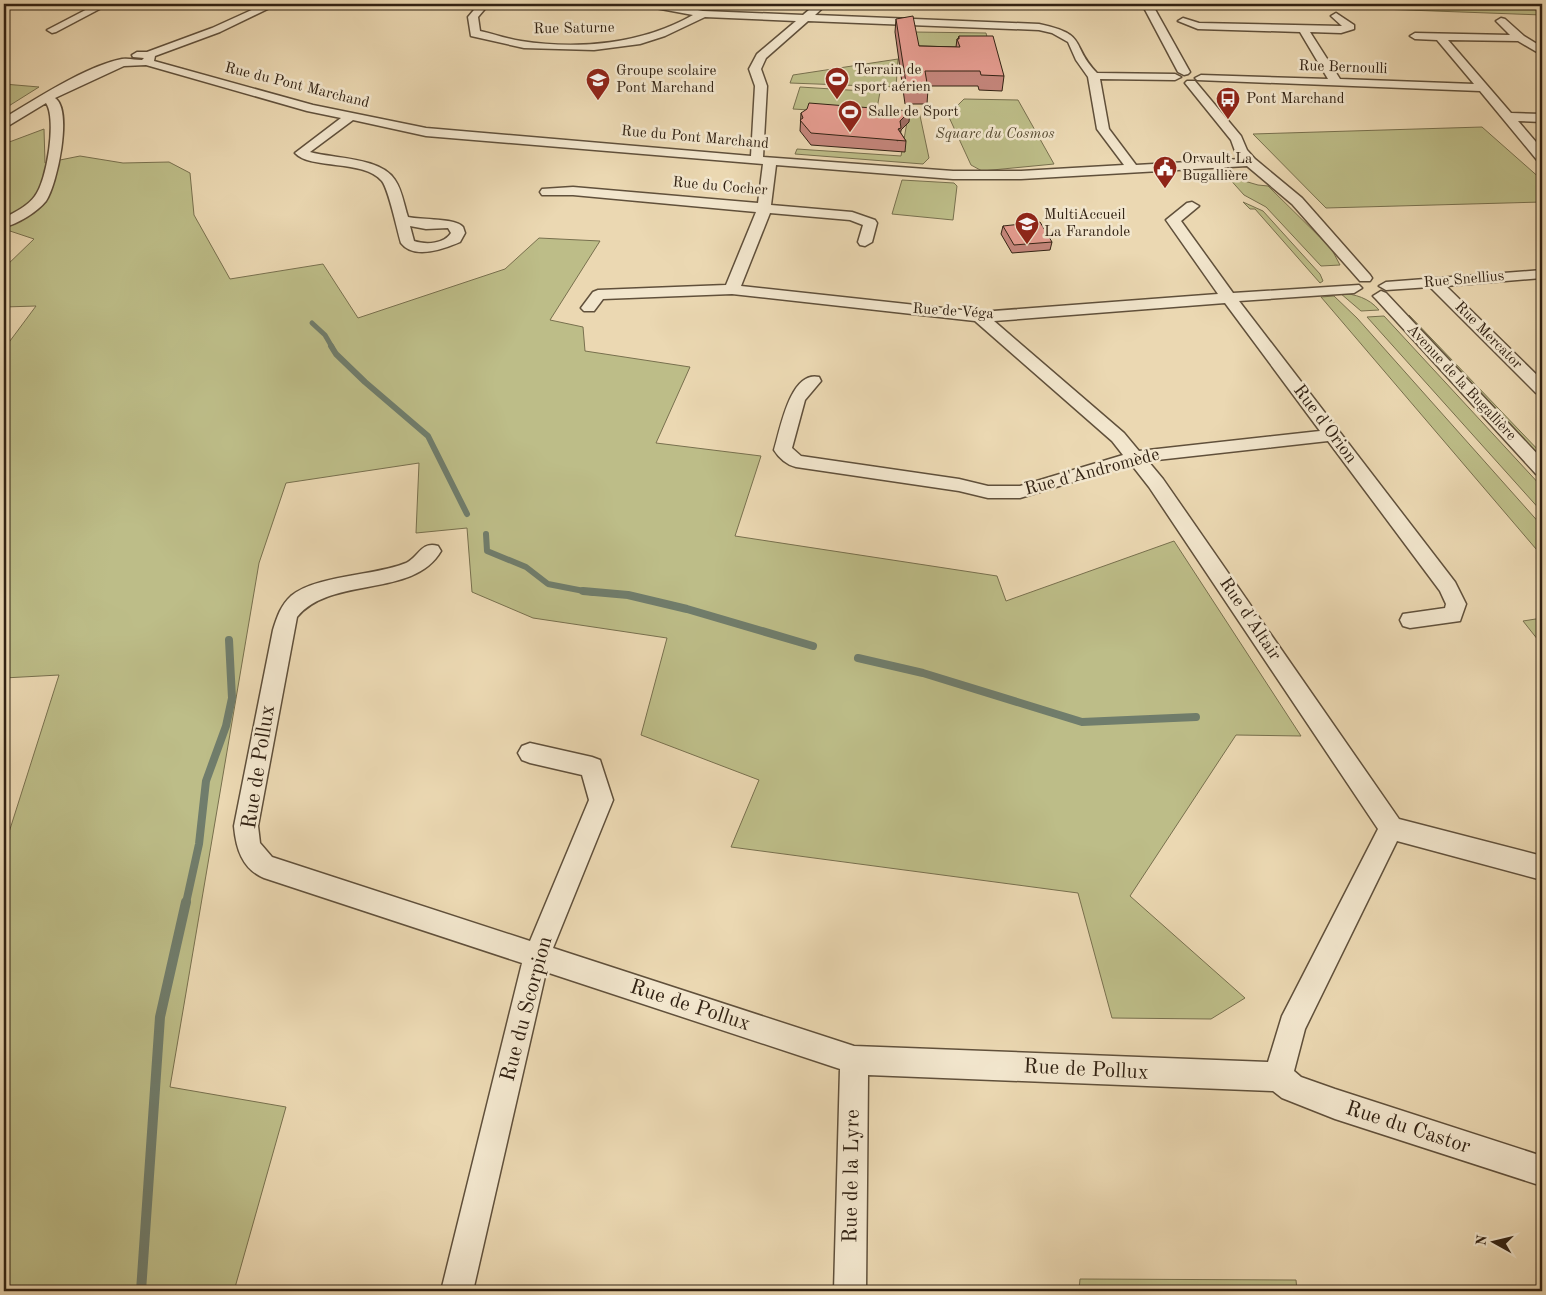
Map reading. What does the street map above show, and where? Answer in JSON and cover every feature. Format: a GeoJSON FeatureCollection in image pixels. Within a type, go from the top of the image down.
{"type":"FeatureCollection","features":[{"type":"Feature","properties":{"kind":"street"},"geometry":{"type":"LineString","coordinates":[[52,30],[104,4]]}},
{"type":"Feature","properties":{"kind":"street"},"geometry":{"type":"LineString","coordinates":[[4,123],[45,98],[90,76],[126,62],[134,64],[273,4]]}},
{"type":"Feature","properties":{"kind":"street","name":"Rue Saturne"},"geometry":{"type":"LineString","coordinates":[[484,4],[473,17],[475,34],[493,36],[521,45],[548,47],[600,46],[630,42],[669,32],[703,14]]}},
{"type":"Feature","properties":{"kind":"street"},"geometry":{"type":"LineString","coordinates":[[650,4],[703,14],[952,23],[1054,30],[1075,42],[1086,70],[1094,76],[1180,75],[1196,81],[1237,139],[1241,151],[1250,162],[1297,201],[1359,283],[1363,294],[1383,291]]}},
{"type":"Feature","properties":{"kind":"street"},"geometry":{"type":"LineString","coordinates":[[755,160],[758,153],[761,86],[755,69],[761,56],[822,4]]}},
{"type":"Feature","properties":{"kind":"street"},"geometry":{"type":"LineString","coordinates":[[1147,4],[1180,75]]}},
{"type":"Feature","properties":{"kind":"street"},"geometry":{"type":"LineString","coordinates":[[1183,21],[1198,26],[1341,30],[1350,28],[1336,16]]}},
{"type":"Feature","properties":{"kind":"street"},"geometry":{"type":"LineString","coordinates":[[1501,21],[1520,38],[1542,52]]}},
{"type":"Feature","properties":{"kind":"street"},"geometry":{"type":"LineString","coordinates":[[1303,29],[1336,83]]}},
{"type":"Feature","properties":{"kind":"street"},"geometry":{"type":"LineString","coordinates":[[1415,36],[1520,38]]}},
{"type":"Feature","properties":{"kind":"street"},"geometry":{"type":"LineString","coordinates":[[1440,37],[1542,157]]}},
{"type":"Feature","properties":{"kind":"street","name":"Rue du Pont Marchand"},"geometry":{"type":"LineString","coordinates":[[147,58],[350,117],[426,132],[464,136],[667,151],[679,154],[771,162],[954,175],[1021,175],[1250,162]]}},
{"type":"Feature","properties":{"kind":"street"},"geometry":{"type":"LineString","coordinates":[[1094,76],[1103,130],[1133,169]]}},
{"type":"Feature","properties":{"kind":"street","name":"Rue Bernoulli"},"geometry":{"type":"LineString","coordinates":[[1196,81],[1483,88]]}},
{"type":"Feature","properties":{"kind":"street"},"geometry":{"type":"LineString","coordinates":[[4,223],[40,200],[47,188],[57,117],[53,101],[45,98]]}},
{"type":"Feature","properties":{"kind":"street"},"geometry":{"type":"LineString","coordinates":[[350,117],[301,154],[378,171],[389,180],[400,220]]}},
{"type":"Feature","properties":{"kind":"street"},"geometry":{"type":"LineString","coordinates":[[1508,117],[1542,118]]}},
{"type":"Feature","properties":{"kind":"street"},"geometry":{"type":"LineString","coordinates":[[732,289],[764,207],[766,173],[771,162]]}},
{"type":"Feature","properties":{"kind":"street","name":"Rue du Cocher"},"geometry":{"type":"LineString","coordinates":[[547,192],[573,191],[852,216],[870,223],[865,242]]}},
{"type":"Feature","properties":{"kind":"street","name":"Rue d'Orion"},"geometry":{"type":"LineString","coordinates":[[1192,206],[1173,220],[1229,298],[1448,587],[1456,604],[1453,615],[1410,620]]}},
{"type":"Feature","properties":{"kind":"street","name":"Rue Snellius"},"geometry":{"type":"LineString","coordinates":[[1383,291],[1434,283],[1542,274]]}},
{"type":"Feature","properties":{"kind":"street","name":"Rue de Véga"},"geometry":{"type":"LineString","coordinates":[[589,308],[598,295],[732,289],[980,317],[1229,298],[1359,283]]}},
{"type":"Feature","properties":{"kind":"street","name":"Rue Mercator"},"geometry":{"type":"LineString","coordinates":[[1434,283],[1542,389]]}},
{"type":"Feature","properties":{"kind":"street","name":"Avenue de la Bugallière"},"geometry":{"type":"LineString","coordinates":[[1383,291],[1542,470]]}},
{"type":"Feature","properties":{"kind":"street","name":"Rue d'Altair"},"geometry":{"type":"LineString","coordinates":[[980,317],[1118,437],[1156,483],[1391,828]]}},
{"type":"Feature","properties":{"kind":"street","name":"Rue d'Andromède"},"geometry":{"type":"LineString","coordinates":[[813,381],[797,399],[783,450],[796,461],[959,485],[988,492],[1020,492],[1135,457],[1334,435]]}},
{"type":"Feature","properties":{"kind":"street","name":"Rue de Pollux"},"geometry":{"type":"LineString","coordinates":[[431,551],[414,568],[321,591],[299,601],[288,614],[283,630],[246,826],[248,848],[264,866],[854,1060],[1278,1077]]}},
{"type":"Feature","properties":{"kind":"street","name":"Rue du Scorpion"},"geometry":{"type":"LineString","coordinates":[[457,1291],[537,956],[601,800],[592,766],[530,753]]}},
{"type":"Feature","properties":{"kind":"street"},"geometry":{"type":"LineString","coordinates":[[1278,1077],[1292,1026],[1391,828],[1542,868]]}},
{"type":"Feature","properties":{"kind":"street","name":"Rue de la Lyre"},"geometry":{"type":"LineString","coordinates":[[850,1291],[854,1060]]}},
{"type":"Feature","properties":{"kind":"street","name":"Rue du Castor"},"geometry":{"type":"LineString","coordinates":[[1278,1077],[1292,1088],[1335,1104],[1542,1171]]}},
{"type":"Feature","properties":{"kind":"green space"},"geometry":{"type":"Polygon","coordinates":[[[1245,4],[1542,4],[1542,15],[1245,4]]]}},
{"type":"Feature","properties":{"kind":"green space"},"geometry":{"type":"Polygon","coordinates":[[[914,32],[986,33],[990,48],[916,47],[914,32]]]}},
{"type":"Feature","properties":{"kind":"green space"},"geometry":{"type":"Polygon","coordinates":[[[898,59],[896,87],[790,83],[793,75],[898,59]]]}},
{"type":"Feature","properties":{"kind":"green space"},"geometry":{"type":"Polygon","coordinates":[[[4,84],[39,87],[4,109],[4,84]]]}},
{"type":"Feature","properties":{"kind":"green space","name":"Terrain de sport aérien"},"geometry":{"type":"Polygon","coordinates":[[[800,87],[880,92],[876,114],[793,109],[800,87]]]}},
{"type":"Feature","properties":{"kind":"green space","name":"Square du Cosmos"},"geometry":{"type":"Polygon","coordinates":[[[964,99],[1018,100],[1054,164],[982,171],[971,165],[948,115],[964,99]]]}},
{"type":"Feature","properties":{"kind":"green space"},"geometry":{"type":"Polygon","coordinates":[[[909,111],[919,111],[929,158],[923,164],[795,154],[797,149],[901,156],[909,111]]]}},
{"type":"Feature","properties":{"kind":"green space"},"geometry":{"type":"Polygon","coordinates":[[[1482,127],[1542,180],[1542,202],[1326,208],[1253,134],[1482,127]]]}},
{"type":"Feature","properties":{"kind":"green space"},"geometry":{"type":"Polygon","coordinates":[[[44,129],[45,163],[80,156],[123,163],[169,162],[190,173],[194,215],[230,279],[323,264],[358,318],[505,269],[539,238],[600,241],[550,320],[583,327],[585,351],[690,367],[656,443],[761,456],[735,536],[997,576],[1006,601],[1174,541],[1301,736],[1236,735],[1130,896],[1245,998],[1211,1019],[1112,1018],[1078,893],[731,847],[759,780],[641,735],[667,638],[533,618],[472,592],[467,528],[416,533],[419,463],[286,483],[259,563],[170,1087],[286,1107],[234,1291],[4,1291],[4,848],[59,675],[4,678],[4,349],[36,306],[4,307],[4,268],[34,239],[4,229],[4,144],[44,129]]]}},
{"type":"Feature","properties":{"kind":"green space"},"geometry":{"type":"Polygon","coordinates":[[[1227,176],[1268,186],[1331,248],[1340,265],[1321,266],[1266,207],[1244,195],[1227,176]]]}},
{"type":"Feature","properties":{"kind":"green space"},"geometry":{"type":"Polygon","coordinates":[[[902,180],[954,183],[957,186],[953,220],[892,214],[902,180]]]}},
{"type":"Feature","properties":{"kind":"green space"},"geometry":{"type":"Polygon","coordinates":[[[1243,202],[1263,211],[1320,274],[1323,281],[1320,283],[1255,209],[1250,209],[1243,202]]]}},
{"type":"Feature","properties":{"kind":"green space"},"geometry":{"type":"Polygon","coordinates":[[[1340,293],[1361,297],[1371,302],[1379,310],[1361,311],[1340,293]]]}},
{"type":"Feature","properties":{"kind":"green space"},"geometry":{"type":"Polygon","coordinates":[[[1334,296],[1357,318],[1542,526],[1542,556],[1321,297],[1334,296]]]}},
{"type":"Feature","properties":{"kind":"green space"},"geometry":{"type":"Polygon","coordinates":[[[1409,315],[1542,454],[1542,463],[1425,340],[1409,315]]]}},
{"type":"Feature","properties":{"kind":"green space"},"geometry":{"type":"Polygon","coordinates":[[[1384,316],[1542,487],[1542,512],[1367,317],[1384,316]]]}},
{"type":"Feature","properties":{"kind":"green space"},"geometry":{"type":"Polygon","coordinates":[[[1542,618],[1542,645],[1523,621],[1542,618]]]}},
{"type":"Feature","properties":{"kind":"green space"},"geometry":{"type":"Polygon","coordinates":[[[1080,1279],[1296,1280],[1297,1291],[1079,1291],[1080,1279]]]}},
{"type":"Feature","properties":{"kind":"building"},"geometry":{"type":"Polygon","coordinates":[[[913,16],[919,46],[960,47],[957,39],[959,39],[959,36],[993,36],[1004,76],[981,75],[980,71],[925,71],[928,89],[907,89],[896,19],[913,16]]]}},
{"type":"Feature","properties":{"kind":"building","name":"Salle de Sport"},"geometry":{"type":"Polygon","coordinates":[[[809,103],[910,111],[900,121],[901,128],[898,129],[906,141],[811,133],[800,120],[803,118],[801,113],[807,109],[809,103]]]}},
{"type":"Feature","properties":{"kind":"building"},"geometry":{"type":"Polygon","coordinates":[[[1040,222],[1052,242],[1014,245],[1003,226],[1040,222]]]}},
{"type":"Feature","properties":{"kind":"waterway"},"geometry":{"type":"LineString","coordinates":[[312,323],[325,335],[332,347]]}},
{"type":"Feature","properties":{"kind":"waterway"},"geometry":{"type":"LineString","coordinates":[[331,346],[336,354],[365,382],[428,436],[467,514]]}},
{"type":"Feature","properties":{"kind":"waterway"},"geometry":{"type":"LineString","coordinates":[[486,534],[487,551],[526,567],[548,584],[584,591]]}},
{"type":"Feature","properties":{"kind":"waterway"},"geometry":{"type":"LineString","coordinates":[[584,591],[628,595],[687,609],[813,646]]}},
{"type":"Feature","properties":{"kind":"waterway"},"geometry":{"type":"LineString","coordinates":[[584,591],[594,593]]}},
{"type":"Feature","properties":{"kind":"waterway"},"geometry":{"type":"LineString","coordinates":[[186,903],[199,844],[206,781],[226,726],[232,698],[229,640]]}},
{"type":"Feature","properties":{"kind":"waterway"},"geometry":{"type":"LineString","coordinates":[[858,658],[923,673],[1082,722],[1196,717]]}},
{"type":"Feature","properties":{"kind":"waterway"},"geometry":{"type":"LineString","coordinates":[[141,1291],[160,1017],[186,902]]}},
{"type":"Feature","properties":{"kind":"place","name":"Terrain de sport aérien"},"geometry":{"type":"Point","coordinates":[837,100]}},
{"type":"Feature","properties":{"kind":"place","name":"Groupe scolaire Pont Marchand"},"geometry":{"type":"Point","coordinates":[598,101]}},
{"type":"Feature","properties":{"kind":"place","name":"Pont Marchand"},"geometry":{"type":"Point","coordinates":[1228,120]}},
{"type":"Feature","properties":{"kind":"place","name":"Salle de Sport"},"geometry":{"type":"Point","coordinates":[850,133]}},
{"type":"Feature","properties":{"kind":"place","name":"Orvault La Bugallière"},"geometry":{"type":"Point","coordinates":[1165,189]}},
{"type":"Feature","properties":{"kind":"place","name":"MultiAccueil La Farandole"},"geometry":{"type":"Point","coordinates":[1027,245]}}]}
